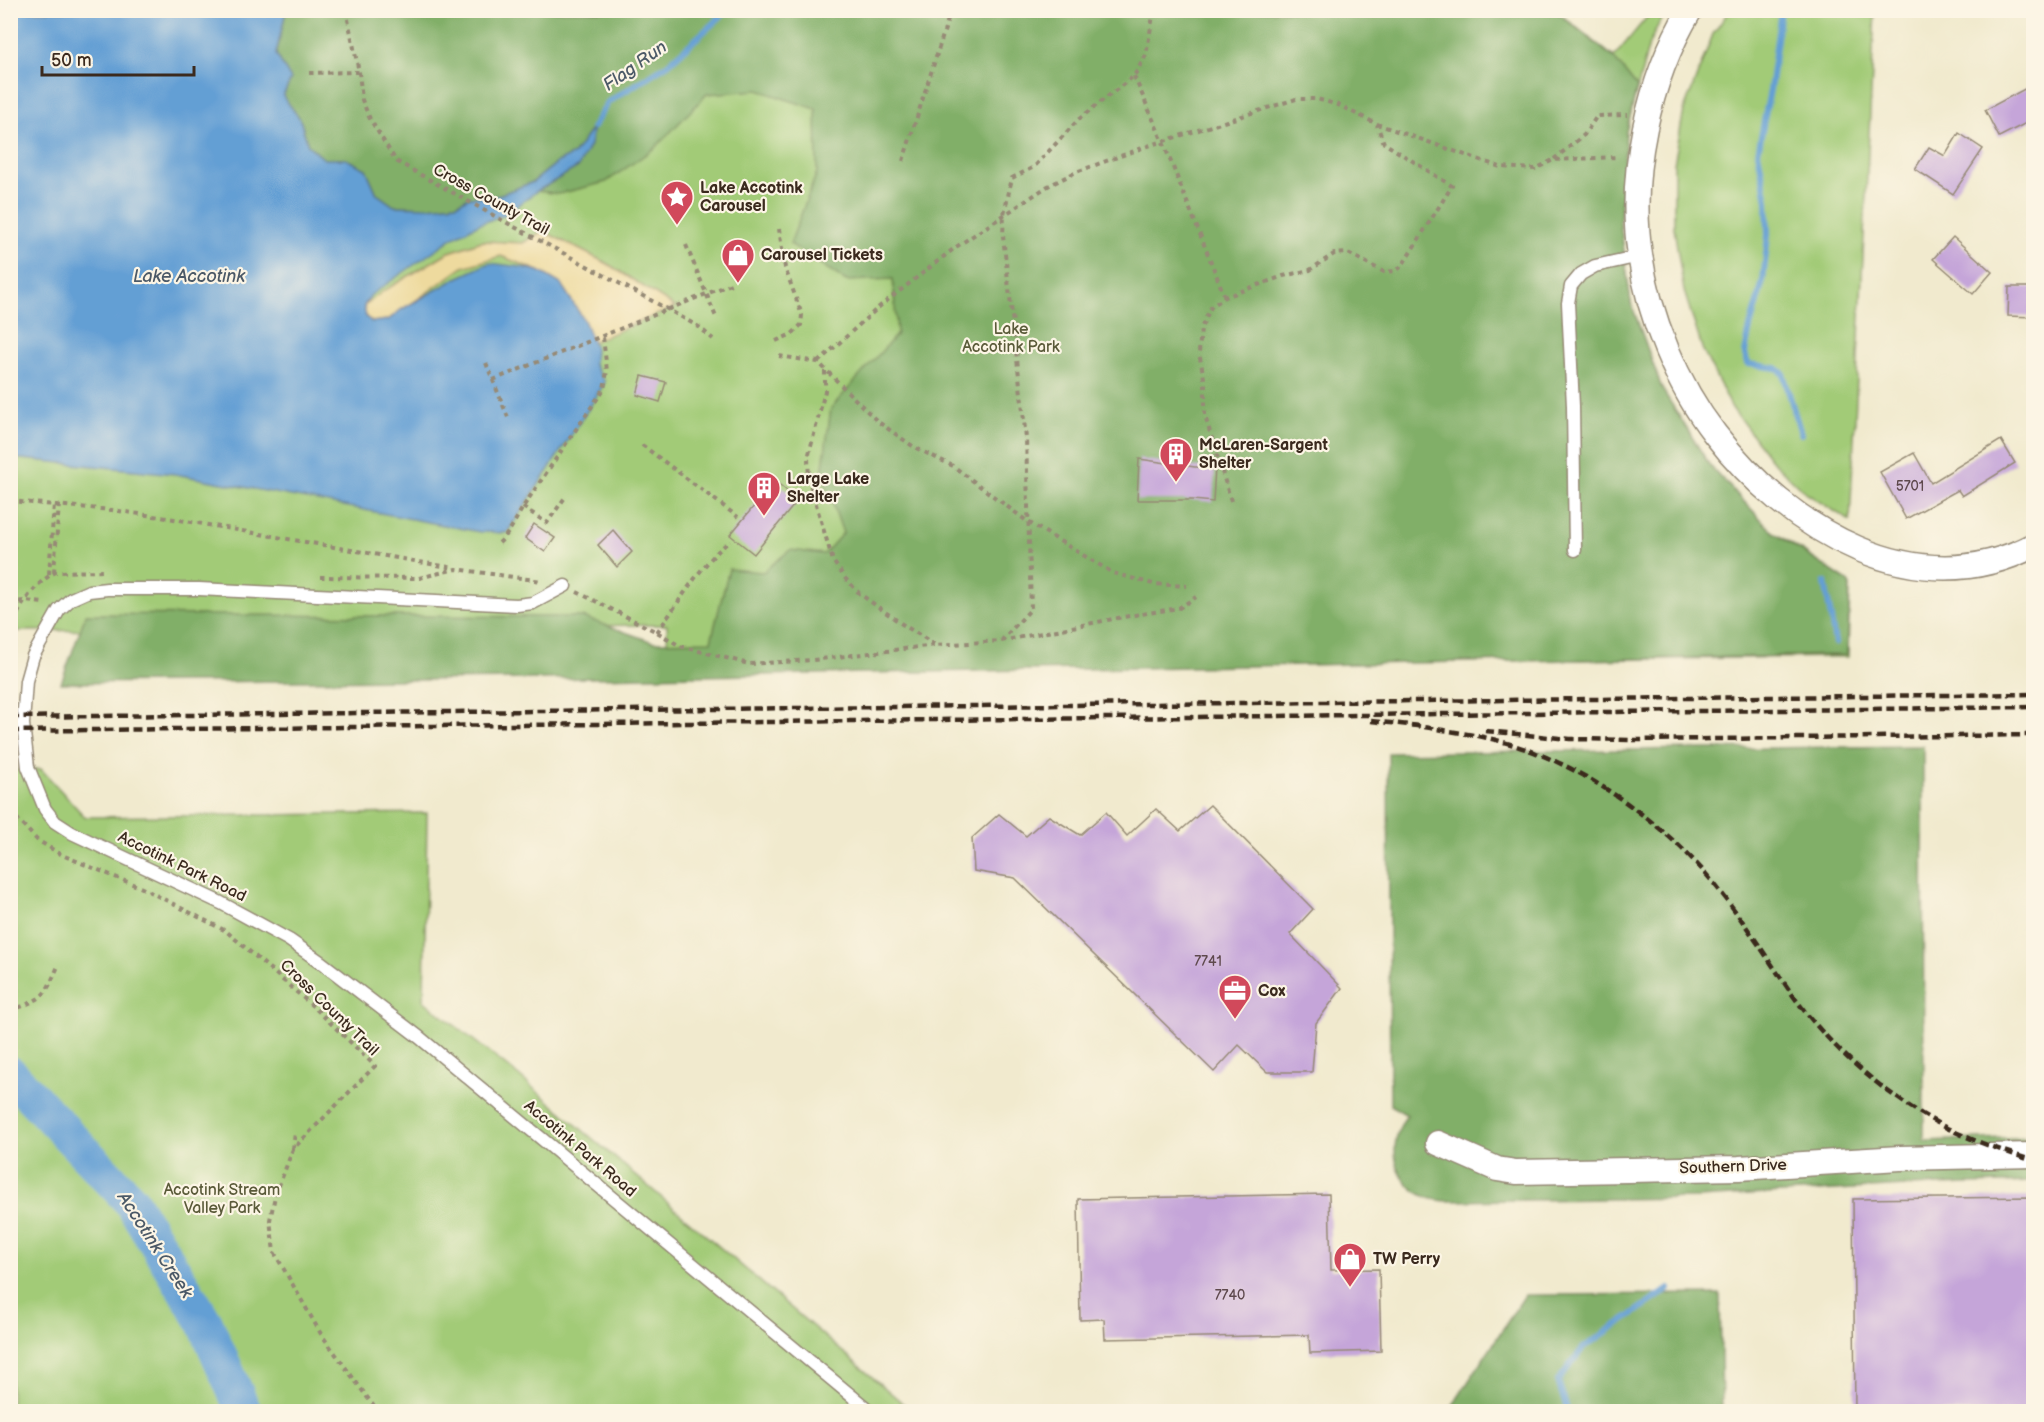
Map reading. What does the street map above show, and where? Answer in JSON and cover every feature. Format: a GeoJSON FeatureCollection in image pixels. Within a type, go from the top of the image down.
{"type":"FeatureCollection","features":[{"type":"Feature","properties":{"kind":"street"},"geometry":{"type":"LineString","coordinates":[[1690,10],[1680,26],[1658,79],[1648,113],[1638,184],[1640,256],[1654,317],[1675,367],[1694,403],[1714,433],[1760,484],[1791,510],[1847,545],[1874,556],[1909,565],[1930,567],[1962,567],[1994,561],[2034,545]]}},
{"type":"Feature","properties":{"kind":"street","name":"Southern Drive"},"geometry":{"type":"LineString","coordinates":[[1438,1143],[1497,1169],[1516,1172],[1739,1168],[1900,1158],[2034,1155]]}},
{"type":"Feature","properties":{"kind":"lane"},"geometry":{"type":"LineString","coordinates":[[1575,550],[1573,406],[1568,303],[1571,286],[1581,274],[1595,266],[1640,256]]}},
{"type":"Feature","properties":{"kind":"lane","name":"Accotink Park Road"},"geometry":{"type":"LineString","coordinates":[[565,586],[533,603],[518,605],[199,589],[89,591],[71,599],[59,610],[33,656],[23,699],[25,749],[33,782],[45,809],[55,822],[72,833],[221,903],[289,940],[322,963],[419,1037],[871,1412]]}},
{"type":"Feature","properties":{"kind":"path","name":"Cross County Trail"},"geometry":{"type":"LineString","coordinates":[[346,10],[359,72],[362,99],[370,118],[396,161],[669,310],[699,327],[713,339]]}},
{"type":"Feature","properties":{"kind":"path"},"geometry":{"type":"LineString","coordinates":[[478,10],[492,10]]}},
{"type":"Feature","properties":{"kind":"path"},"geometry":{"type":"LineString","coordinates":[[903,161],[951,10]]}},
{"type":"Feature","properties":{"kind":"path"},"geometry":{"type":"LineString","coordinates":[[1001,641],[1031,609],[1026,438],[1002,236],[1012,178],[1034,167],[1079,119],[1134,76],[1146,55],[1154,10]]}},
{"type":"Feature","properties":{"kind":"path"},"geometry":{"type":"LineString","coordinates":[[309,73],[359,72]]}},
{"type":"Feature","properties":{"kind":"path"},"geometry":{"type":"LineString","coordinates":[[1134,76],[1225,297]]}},
{"type":"Feature","properties":{"kind":"path"},"geometry":{"type":"LineString","coordinates":[[818,362],[907,285],[1004,214],[1048,186],[1076,172],[1296,99],[1317,99],[1338,105],[1377,124],[1500,167],[1535,169],[1553,160],[1584,135],[1597,116],[1648,113]]}},
{"type":"Feature","properties":{"kind":"path"},"geometry":{"type":"LineString","coordinates":[[1231,501],[1205,416],[1205,383],[1199,353],[1201,328],[1211,307],[1225,297],[1283,276],[1310,270],[1334,254],[1348,253],[1384,272],[1396,271],[1402,266],[1452,186],[1384,143],[1377,124]]}},
{"type":"Feature","properties":{"kind":"path"},"geometry":{"type":"LineString","coordinates":[[1553,160],[1606,157],[1640,159]]}},
{"type":"Feature","properties":{"kind":"path"},"geometry":{"type":"LineString","coordinates":[[776,341],[792,334],[801,325],[802,315],[785,268],[779,229]]}},
{"type":"Feature","properties":{"kind":"path"},"geometry":{"type":"LineString","coordinates":[[686,245],[716,317]]}},
{"type":"Feature","properties":{"kind":"path"},"geometry":{"type":"LineString","coordinates":[[493,380],[731,284]]}},
{"type":"Feature","properties":{"kind":"path"},"geometry":{"type":"LineString","coordinates":[[499,543],[508,535],[510,527],[523,507],[604,388],[607,371],[603,337]]}},
{"type":"Feature","properties":{"kind":"path"},"geometry":{"type":"LineString","coordinates":[[779,356],[818,362],[877,421],[914,447],[953,466],[1028,522],[1113,573],[1153,584],[1187,586]]}},
{"type":"Feature","properties":{"kind":"path"},"geometry":{"type":"LineString","coordinates":[[486,363],[509,420]]}},
{"type":"Feature","properties":{"kind":"path"},"geometry":{"type":"LineString","coordinates":[[825,370],[825,391],[808,459],[809,481],[833,561],[860,594],[935,645]]}},
{"type":"Feature","properties":{"kind":"path"},"geometry":{"type":"LineString","coordinates":[[642,445],[738,517]]}},
{"type":"Feature","properties":{"kind":"path"},"geometry":{"type":"LineString","coordinates":[[523,507],[548,523],[566,496]]}},
{"type":"Feature","properties":{"kind":"path"},"geometry":{"type":"LineString","coordinates":[[10,501],[56,504],[174,519],[456,569]]}},
{"type":"Feature","properties":{"kind":"path"},"geometry":{"type":"LineString","coordinates":[[52,574],[56,504]]}},
{"type":"Feature","properties":{"kind":"path"},"geometry":{"type":"LineString","coordinates":[[657,632],[704,566],[730,541]]}},
{"type":"Feature","properties":{"kind":"path"},"geometry":{"type":"LineString","coordinates":[[565,586],[680,646],[749,664],[813,660],[935,645],[1001,641],[1179,608],[1196,597]]}},
{"type":"Feature","properties":{"kind":"path"},"geometry":{"type":"LineString","coordinates":[[10,602],[44,602],[59,610]]}},
{"type":"Feature","properties":{"kind":"path","name":"Cross County Trail"},"geometry":{"type":"LineString","coordinates":[[10,811],[38,840],[62,855],[142,888],[226,931],[315,1008],[375,1066],[293,1149],[275,1196],[270,1220],[274,1252],[321,1334],[378,1412]]}},
{"type":"Feature","properties":{"kind":"path"},"geometry":{"type":"LineString","coordinates":[[10,1011],[47,993],[59,964]]}},
{"type":"Feature","properties":{"kind":"path"},"geometry":{"type":"LineString","coordinates":[[293,1149],[296,1133]]}},
{"type":"Feature","properties":{"kind":"green space","name":"Lake Accotink Park"},"geometry":{"type":"Polygon","coordinates":[[[1555,10],[1614,57],[1652,11],[1665,11],[1649,44],[1626,132],[1620,222],[1631,303],[1662,389],[1710,466],[1773,532],[1850,583],[1848,657],[668,669],[667,625],[11,631],[10,11],[1555,10]],[[543,231],[523,243],[482,241],[447,253],[382,292],[388,320],[463,266],[501,256],[539,271],[675,307],[608,264],[543,231]]]}},
{"type":"Feature","properties":{"kind":"green space","name":"Lake Accotink Park"},"geometry":{"type":"Polygon","coordinates":[[[286,11],[1555,11],[1614,58],[1637,87],[1626,132],[1620,222],[1631,303],[1662,389],[1710,466],[1773,532],[1850,583],[1847,655],[540,679],[61,683],[86,614],[583,617],[653,642],[711,641],[729,569],[763,572],[790,550],[824,554],[843,533],[822,474],[831,408],[897,334],[893,279],[846,281],[790,244],[817,172],[816,109],[758,90],[707,94],[656,147],[606,182],[559,194],[537,191],[578,167],[592,129],[574,154],[558,162],[533,182],[496,196],[469,197],[457,204],[428,207],[394,206],[377,194],[366,169],[346,159],[324,159],[308,145],[300,119],[283,96],[290,79],[276,54],[286,11]]]}},
{"type":"Feature","properties":{"kind":"green space"},"geometry":{"type":"Polygon","coordinates":[[[1729,11],[1875,11],[1850,521],[1807,494],[1770,459],[1732,408],[1703,351],[1684,291],[1674,228],[1674,164],[1684,110],[1713,34],[1729,11]]]}},
{"type":"Feature","properties":{"kind":"green space"},"geometry":{"type":"Polygon","coordinates":[[[1923,746],[1924,1141],[2033,1137],[2033,1182],[1906,1186],[1698,1198],[1446,1201],[1416,1192],[1406,1182],[1399,1170],[1396,1143],[1399,1129],[1407,1115],[1390,1105],[1388,753],[1923,746]]]}},
{"type":"Feature","properties":{"kind":"green space","name":"Accotink Stream Valley Park"},"geometry":{"type":"Polygon","coordinates":[[[41,769],[85,817],[427,813],[424,1001],[519,1076],[912,1411],[11,1411],[10,770],[41,769]]]}},
{"type":"Feature","properties":{"kind":"green space"},"geometry":{"type":"Polygon","coordinates":[[[1720,1294],[1722,1411],[1449,1411],[1525,1295],[1720,1294]]]}},
{"type":"Feature","properties":{"kind":"sand"},"geometry":{"type":"Polygon","coordinates":[[[543,231],[608,264],[675,307],[592,342],[584,320],[561,284],[539,271],[501,256],[463,267],[388,320],[372,322],[366,317],[364,306],[382,292],[447,253],[482,241],[523,243],[543,231]]]}},
{"type":"Feature","properties":{"kind":"water","name":"Lake Accotink"},"geometry":{"type":"Polygon","coordinates":[[[10,11],[286,11],[276,54],[291,79],[283,96],[300,119],[308,145],[324,159],[346,159],[366,169],[377,194],[394,206],[428,207],[457,204],[469,197],[496,196],[533,182],[558,162],[574,154],[593,127],[590,145],[578,167],[537,191],[507,214],[479,224],[454,237],[371,295],[364,306],[366,317],[372,322],[388,320],[402,309],[489,263],[539,271],[561,284],[584,320],[595,348],[594,365],[605,382],[507,533],[480,532],[175,474],[11,458],[10,11]]]}},
{"type":"Feature","properties":{"kind":"building"},"geometry":{"type":"Polygon","coordinates":[[[2034,84],[2034,119],[1999,137],[1985,110],[2034,84]]]}},
{"type":"Feature","properties":{"kind":"building"},"geometry":{"type":"Polygon","coordinates":[[[1959,133],[1983,149],[1953,194],[1915,169],[1929,147],[1945,156],[1959,133]]]}},
{"type":"Feature","properties":{"kind":"building"},"geometry":{"type":"Polygon","coordinates":[[[1953,237],[1992,272],[1973,294],[1933,259],[1953,237]]]}},
{"type":"Feature","properties":{"kind":"building"},"geometry":{"type":"Polygon","coordinates":[[[2009,287],[2034,287],[2034,317],[2008,316],[2009,287]]]}},
{"type":"Feature","properties":{"kind":"building"},"geometry":{"type":"Polygon","coordinates":[[[642,376],[666,382],[660,402],[637,395],[642,376]]]}},
{"type":"Feature","properties":{"kind":"building"},"geometry":{"type":"Polygon","coordinates":[[[2001,440],[2015,463],[1962,496],[1958,490],[1906,519],[1880,472],[1914,453],[1931,483],[2001,440]]]}},
{"type":"Feature","properties":{"kind":"building","name":"McLaren-Sargent Shelter"},"geometry":{"type":"Polygon","coordinates":[[[1139,459],[1195,467],[1215,467],[1213,502],[1137,500],[1139,459]]]}},
{"type":"Feature","properties":{"kind":"building","name":"Large Lake Shelter"},"geometry":{"type":"Polygon","coordinates":[[[775,481],[798,500],[754,554],[730,535],[775,481]]]}},
{"type":"Feature","properties":{"kind":"building"},"geometry":{"type":"Polygon","coordinates":[[[534,524],[555,538],[545,552],[525,538],[534,524]]]}},
{"type":"Feature","properties":{"kind":"building"},"geometry":{"type":"Polygon","coordinates":[[[613,530],[632,552],[617,567],[598,545],[613,530]]]}},
{"type":"Feature","properties":{"kind":"building"},"geometry":{"type":"Polygon","coordinates":[[[1210,805],[1313,909],[1290,934],[1342,988],[1316,1023],[1312,1072],[1267,1072],[1239,1045],[1214,1072],[1015,878],[974,871],[972,838],[999,814],[1026,836],[1049,816],[1080,835],[1106,812],[1127,836],[1156,809],[1180,831],[1210,805]]]}},
{"type":"Feature","properties":{"kind":"building"},"geometry":{"type":"Polygon","coordinates":[[[1329,1194],[1331,1270],[1379,1269],[1381,1351],[1310,1353],[1309,1335],[1105,1339],[1104,1319],[1080,1320],[1078,1199],[1329,1194]]]}},
{"type":"Feature","properties":{"kind":"building"},"geometry":{"type":"Polygon","coordinates":[[[2034,1197],[2034,1412],[1855,1412],[1853,1199],[2034,1197]]]}},
{"type":"Feature","properties":{"kind":"waterway","name":"Flag Run"},"geometry":{"type":"LineString","coordinates":[[593,127],[608,102],[668,64],[728,10]]}},
{"type":"Feature","properties":{"kind":"waterway"},"geometry":{"type":"LineString","coordinates":[[1781,10],[1770,90],[1758,152],[1767,201],[1768,235],[1763,281],[1745,353],[1748,364],[1776,368],[1783,373],[1801,434]]}},
{"type":"Feature","properties":{"kind":"waterway"},"geometry":{"type":"LineString","coordinates":[[1825,582],[1835,643]]}},
{"type":"Feature","properties":{"kind":"waterway","name":"Accotink Creek"},"geometry":{"type":"LineString","coordinates":[[10,1074],[131,1201],[205,1323],[244,1412]]}},
{"type":"Feature","properties":{"kind":"waterway"},"geometry":{"type":"LineString","coordinates":[[1568,1412],[1558,1381],[1583,1348],[1669,1289]]}},
{"type":"Feature","properties":{"kind":"railway"},"geometry":{"type":"LineString","coordinates":[[10,717],[2034,694]]}},
{"type":"Feature","properties":{"kind":"railway"},"geometry":{"type":"LineString","coordinates":[[10,731],[2034,707]]}},
{"type":"Feature","properties":{"kind":"railway"},"geometry":{"type":"LineString","coordinates":[[1371,721],[1419,726]]}},
{"type":"Feature","properties":{"kind":"railway"},"geometry":{"type":"LineString","coordinates":[[1411,725],[1483,737],[1536,753],[1586,777],[1633,807],[1676,843],[1709,878],[1725,897],[1809,1017],[1862,1071],[1902,1101],[1945,1127],[2000,1150],[2034,1161]]}},
{"type":"Feature","properties":{"kind":"railway"},"geometry":{"type":"LineString","coordinates":[[1485,731],[1570,739],[1636,740],[2034,735]]}},
{"type":"Feature","properties":{"kind":"place","name":"Lake Accotink Carousel"},"geometry":{"type":"Point","coordinates":[677,226]}},
{"type":"Feature","properties":{"kind":"place","name":"Carousel Tickets"},"geometry":{"type":"Point","coordinates":[738,284]}},
{"type":"Feature","properties":{"kind":"place","name":"McLaren-Sargent Shelter"},"geometry":{"type":"Point","coordinates":[1176,483]}},
{"type":"Feature","properties":{"kind":"place","name":"Large Lake Shelter"},"geometry":{"type":"Point","coordinates":[764,517]}},
{"type":"Feature","properties":{"kind":"place","name":"Cox"},"geometry":{"type":"Point","coordinates":[1235,1020]}},
{"type":"Feature","properties":{"kind":"place","name":"TW Perry"},"geometry":{"type":"Point","coordinates":[1350,1288]}}]}
